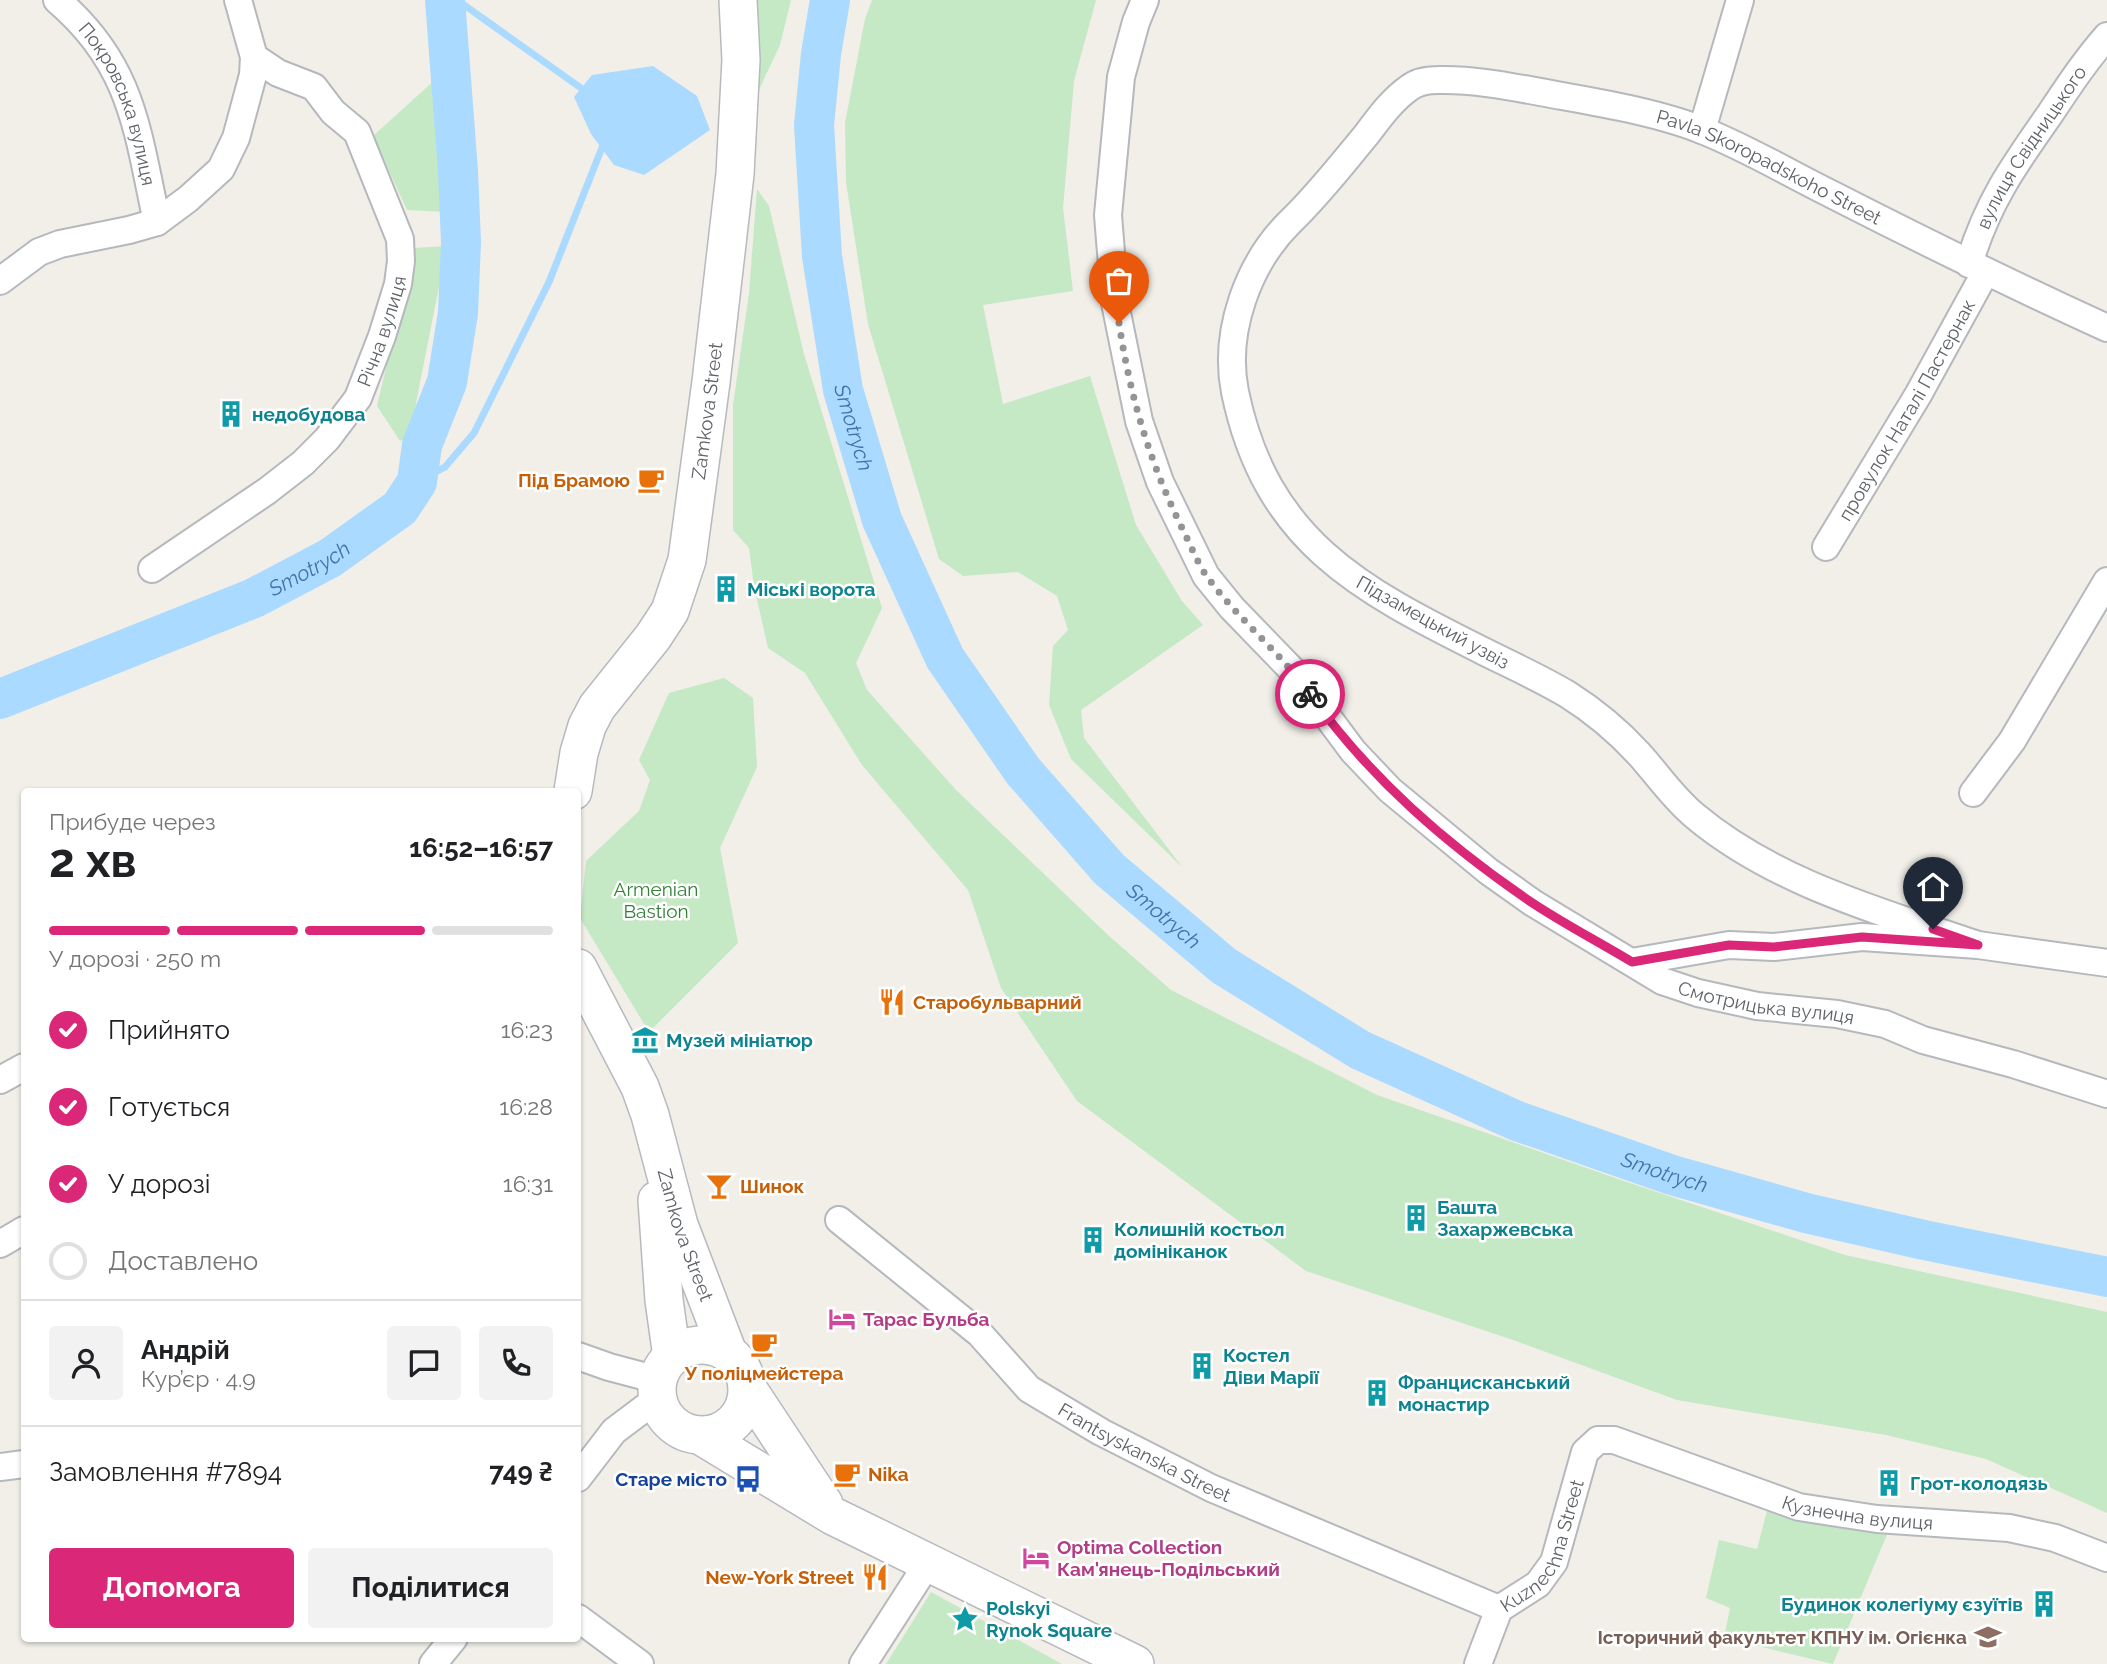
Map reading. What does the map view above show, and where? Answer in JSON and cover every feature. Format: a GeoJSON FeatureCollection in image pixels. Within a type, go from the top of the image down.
{"type":"FeatureCollection","features":[{"type":"Feature","properties":{"kind":"main road","name":"Zamkova Street"},"geometry":{"type":"LineString","coordinates":[[573,788],[587,726],[597,707],[653,638],[670,611],[687,560],[738,140],[741,60],[738,0]]}},
{"type":"Feature","properties":{"kind":"main road","name":"Zamkova Street"},"geometry":{"type":"LineString","coordinates":[[581,974],[627,1059],[650,1115],[679,1225],[728,1353]]}},
{"type":"Feature","properties":{"kind":"main road","name":"Zamkova Street"},"geometry":{"type":"LineString","coordinates":[[650,1115],[664,1300],[663,1378]]}},
{"type":"Feature","properties":{"kind":"main road"},"geometry":{"type":"LineString","coordinates":[[701,1436],[716,1434],[729,1427],[746,1404],[748,1390],[745,1375],[738,1363],[728,1353],[705,1345],[682,1350],[663,1378],[667,1420],[676,1428],[701,1436],[833,1516],[1135,1664]]}},
{"type":"Feature","properties":{"kind":"main road"},"geometry":{"type":"LineString","coordinates":[[748,1390],[833,1516]]}},
{"type":"Feature","properties":{"kind":"street","name":"Покровська вулиця"},"geometry":{"type":"LineString","coordinates":[[57,0],[97,39],[122,83],[132,112],[157,222]]}},
{"type":"Feature","properties":{"kind":"street"},"geometry":{"type":"LineString","coordinates":[[0,281],[39,252],[60,244],[157,222],[180,206],[221,169],[230,154],[242,118],[249,94],[254,57],[238,0]]}},
{"type":"Feature","properties":{"kind":"street","name":"Смотрицька вулиця"},"geometry":{"type":"LineString","coordinates":[[1145,0],[1121,77],[1108,215],[1110,260],[1122,343],[1139,421],[1160,482],[1206,576],[1295,673],[1353,751],[1390,790],[1511,887],[1662,981],[1698,993],[1757,1006],[1837,1014],[1885,1024],[1923,1040],[2013,1064],[2107,1094]]}},
{"type":"Feature","properties":{"kind":"street"},"geometry":{"type":"LineString","coordinates":[[1702,130],[1740,0]]}},
{"type":"Feature","properties":{"kind":"street","name":"вулиця Свідницького"},"geometry":{"type":"LineString","coordinates":[[1977,268],[1978,233],[1998,189],[2082,64],[2107,36]]}},
{"type":"Feature","properties":{"kind":"street","name":"Річна вулиця"},"geometry":{"type":"LineString","coordinates":[[152,569],[267,491],[303,463],[327,439],[358,398],[382,336],[398,284],[400,239],[357,132],[333,112],[314,88],[278,73],[254,57]]}},
{"type":"Feature","properties":{"kind":"street","name":"Pavla Skoropadskoho Street"},"geometry":{"type":"LineString","coordinates":[[1411,86],[1421,81],[1448,80],[1524,89],[1618,107],[1702,130],[1977,268],[2107,328]]}},
{"type":"Feature","properties":{"kind":"street","name":"Підзамецький узвіз"},"geometry":{"type":"LineString","coordinates":[[1411,86],[1390,105],[1313,200],[1270,246],[1246,292],[1237,318],[1232,352],[1234,384],[1247,433],[1264,479],[1274,496],[1314,546],[1371,590],[1465,642],[1542,680],[1591,710],[1616,731],[1692,813],[1746,852],[1850,900],[1978,945]]}},
{"type":"Feature","properties":{"kind":"street","name":"провулок Наталі Пастернак"},"geometry":{"type":"LineString","coordinates":[[1826,547],[1918,396],[1977,268]]}},
{"type":"Feature","properties":{"kind":"street"},"geometry":{"type":"LineString","coordinates":[[1973,793],[2012,741],[2107,581]]}},
{"type":"Feature","properties":{"kind":"street"},"geometry":{"type":"LineString","coordinates":[[1632,962],[1729,945],[1774,947],[1862,937],[1978,945],[2107,963]]}},
{"type":"Feature","properties":{"kind":"street"},"geometry":{"type":"LineString","coordinates":[[0,1080],[21,1069]]}},
{"type":"Feature","properties":{"kind":"street","name":"Frantsyskanska Street"},"geometry":{"type":"LineString","coordinates":[[839,1220],[981,1334],[1029,1389],[1101,1432],[1211,1488],[1499,1609]]}},
{"type":"Feature","properties":{"kind":"street"},"geometry":{"type":"LineString","coordinates":[[0,1244],[21,1232]]}},
{"type":"Feature","properties":{"kind":"street"},"geometry":{"type":"LineString","coordinates":[[581,1357],[609,1367],[663,1378]]}},
{"type":"Feature","properties":{"kind":"street"},"geometry":{"type":"LineString","coordinates":[[581,1474],[614,1431],[663,1378]]}},
{"type":"Feature","properties":{"kind":"street","name":"Kuznechna Street"},"geometry":{"type":"LineString","coordinates":[[1478,1664],[1499,1609],[1538,1584],[1554,1562],[1585,1452],[1598,1440],[1614,1440],[1799,1507],[1877,1519],[2009,1528],[2055,1538],[2107,1559]]}},
{"type":"Feature","properties":{"kind":"street"},"geometry":{"type":"LineString","coordinates":[[0,1467],[21,1464]]}},
{"type":"Feature","properties":{"kind":"street"},"geometry":{"type":"LineString","coordinates":[[863,1664],[928,1563]]}},
{"type":"Feature","properties":{"kind":"street"},"geometry":{"type":"LineString","coordinates":[[581,1620],[640,1664]]}},
{"type":"Feature","properties":{"kind":"street"},"geometry":{"type":"LineString","coordinates":[[433,1664],[451,1642]]}},
{"type":"Feature","properties":{"kind":"green space"},"geometry":{"type":"Polygon","coordinates":[[[755,0],[791,0],[780,45],[757,94],[755,0]]]}},
{"type":"Feature","properties":{"kind":"green space"},"geometry":{"type":"Polygon","coordinates":[[[872,0],[1096,0],[1074,81],[1063,208],[1073,291],[983,305],[1003,404],[1090,376],[1136,525],[1182,601],[1203,625],[1081,710],[1084,738],[1183,868],[1071,759],[1049,705],[1053,646],[1068,630],[1057,596],[1018,572],[963,576],[939,559],[868,324],[846,182],[845,123],[865,19],[872,0]]]}},
{"type":"Feature","properties":{"kind":"green space"},"geometry":{"type":"Polygon","coordinates":[[[437,78],[447,212],[407,210],[373,136],[437,78]]]}},
{"type":"Feature","properties":{"kind":"green space"},"geometry":{"type":"Polygon","coordinates":[[[757,189],[769,206],[804,354],[882,608],[856,663],[867,690],[956,790],[1108,935],[1171,990],[1377,1095],[1845,1255],[2107,1312],[2107,1513],[1986,1459],[1886,1435],[1677,1400],[1513,1340],[1306,1271],[1077,1101],[1001,988],[968,890],[862,765],[805,673],[768,648],[754,586],[749,548],[733,530],[733,405],[749,293],[757,189]]]}},
{"type":"Feature","properties":{"kind":"green space"},"geometry":{"type":"Polygon","coordinates":[[[447,246],[416,403],[425,429],[400,441],[377,406],[414,248],[447,246]]]}},
{"type":"Feature","properties":{"kind":"green space","name":"Armenian Bastion"},"geometry":{"type":"Polygon","coordinates":[[[724,678],[753,698],[757,767],[720,848],[738,943],[649,1032],[581,920],[581,908],[586,861],[639,811],[650,780],[639,760],[669,693],[724,678]]]}},
{"type":"Feature","properties":{"kind":"green space"},"geometry":{"type":"Polygon","coordinates":[[[1768,1507],[1891,1525],[1833,1664],[1724,1638],[1730,1608],[1706,1598],[1719,1540],[1757,1549],[1768,1507]]]}},
{"type":"Feature","properties":{"kind":"green space"},"geometry":{"type":"Polygon","coordinates":[[[931,1592],[1062,1664],[886,1664],[931,1592]]]}},
{"type":"Feature","properties":{"kind":"water"},"geometry":{"type":"Polygon","coordinates":[[[653,66],[697,96],[710,130],[644,175],[614,165],[591,134],[574,97],[592,75],[653,66]]]}},
{"type":"Feature","properties":{"kind":"waterway","name":"Smotrych"},"geometry":{"type":"LineString","coordinates":[[0,699],[254,598],[330,558],[400,508],[417,482],[422,445],[447,382],[458,313],[461,242],[445,0]]}},
{"type":"Feature","properties":{"kind":"waterway"},"geometry":{"type":"LineString","coordinates":[[457,0],[588,93]]}},
{"type":"Feature","properties":{"kind":"waterway","name":"Smotrych"},"geometry":{"type":"LineString","coordinates":[[830,0],[814,125],[822,256],[843,390],[882,520],[945,658],[1023,771],[1109,869],[1224,966],[1360,1050],[1517,1121],[1672,1175],[1806,1213],[2107,1277]]}},
{"type":"Feature","properties":{"kind":"waterway"},"geometry":{"type":"LineString","coordinates":[[417,482],[445,467],[474,433],[549,282],[605,140]]}},
{"type":"Feature","properties":{"kind":"way so far"},"geometry":{"type":"LineString","coordinates":[[1119,323],[1139,421],[1160,482],[1206,576],[1295,673],[1310,694]]}},
{"type":"Feature","properties":{"kind":"place","name":"недобудова"},"geometry":{"type":"Point","coordinates":[231,414]}},
{"type":"Feature","properties":{"kind":"place","name":"Під Брамою"},"geometry":{"type":"Point","coordinates":[651,480]}},
{"type":"Feature","properties":{"kind":"place","name":"Міські ворота"},"geometry":{"type":"Point","coordinates":[726,589]}},
{"type":"Feature","properties":{"kind":"place","name":"Старобульварний"},"geometry":{"type":"Point","coordinates":[892,1002]}},
{"type":"Feature","properties":{"kind":"place","name":"Музей мініатюр"},"geometry":{"type":"Point","coordinates":[645,1040]}},
{"type":"Feature","properties":{"kind":"place","name":"Шинок"},"geometry":{"type":"Point","coordinates":[719,1186]}},
{"type":"Feature","properties":{"kind":"place","name":"Башта Захаржевська"},"geometry":{"type":"Point","coordinates":[1416,1218]}},
{"type":"Feature","properties":{"kind":"place","name":"Колишній костьол домініканок"},"geometry":{"type":"Point","coordinates":[1093,1240]}},
{"type":"Feature","properties":{"kind":"place","name":"Тарас Бульба"},"geometry":{"type":"Point","coordinates":[842,1319]}},
{"type":"Feature","properties":{"kind":"place","name":"У поліцмейстера"},"geometry":{"type":"Point","coordinates":[764,1344]}},
{"type":"Feature","properties":{"kind":"place","name":"Костел Діви Марії"},"geometry":{"type":"Point","coordinates":[1202,1366]}},
{"type":"Feature","properties":{"kind":"place","name":"Францисканський монастир"},"geometry":{"type":"Point","coordinates":[1377,1393]}},
{"type":"Feature","properties":{"kind":"place","name":"Nika"},"geometry":{"type":"Point","coordinates":[847,1474]}},
{"type":"Feature","properties":{"kind":"place","name":"Старе місто"},"geometry":{"type":"Point","coordinates":[748,1479]}},
{"type":"Feature","properties":{"kind":"place","name":"Грот-колодязь"},"geometry":{"type":"Point","coordinates":[1889,1483]}},
{"type":"Feature","properties":{"kind":"place","name":"Optima Collection Кам'янець-Подільський"},"geometry":{"type":"Point","coordinates":[1036,1558]}},
{"type":"Feature","properties":{"kind":"place","name":"New-York Street"},"geometry":{"type":"Point","coordinates":[875,1577]}},
{"type":"Feature","properties":{"kind":"place","name":"Будинок колегіуму єзуїтів"},"geometry":{"type":"Point","coordinates":[2044,1604]}},
{"type":"Feature","properties":{"kind":"place","name":"Polskyi Rynok Square"},"geometry":{"type":"Point","coordinates":[965,1619]}},
{"type":"Feature","properties":{"kind":"place","name":"Історичний факультет КПНУ ім. Огієнка"},"geometry":{"type":"Point","coordinates":[1988,1637]}},
{"type":"Feature","properties":{"kind":"route"},"geometry":{"type":"LineString","coordinates":[[1310,694],[1353,751],[1390,790],[1489,872],[1533,903],[1632,962],[1729,945],[1774,947],[1862,937],[1978,945],[1933,929]]}}]}
